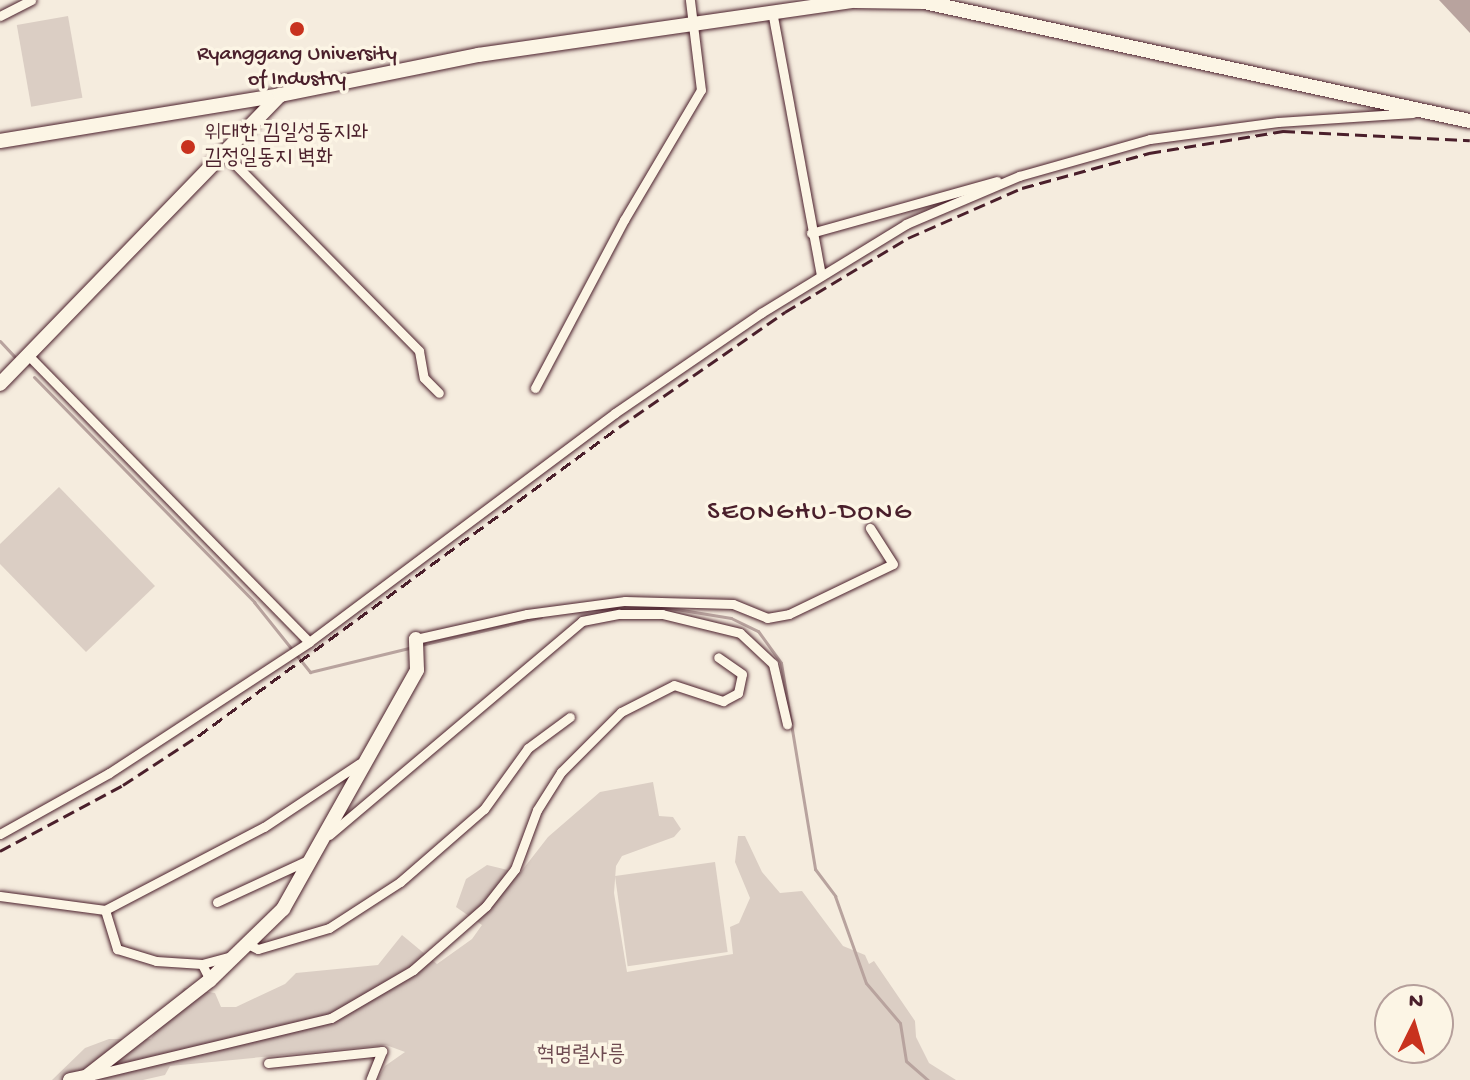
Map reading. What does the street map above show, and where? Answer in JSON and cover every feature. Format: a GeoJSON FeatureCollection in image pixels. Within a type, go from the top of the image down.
{"type":"FeatureCollection","features":[{"type":"Feature","properties":{"kind":"main road"},"geometry":{"type":"LineString","coordinates":[[0,141],[280,95],[478,55],[693,21],[855,1],[924,2],[1470,121]]}},
{"type":"Feature","properties":{"kind":"main road"},"geometry":{"type":"LineString","coordinates":[[0,384],[280,95]]}},
{"type":"Feature","properties":{"kind":"main road"},"geometry":{"type":"LineString","coordinates":[[70,1080],[86,1077],[210,980],[228,957],[283,909],[360,763],[417,670],[417,645]]}},
{"type":"Feature","properties":{"kind":"street"},"geometry":{"type":"LineString","coordinates":[[0,16],[31,0]]}},
{"type":"Feature","properties":{"kind":"street"},"geometry":{"type":"LineString","coordinates":[[535,388],[670,137],[701,90],[690,0]]}},
{"type":"Feature","properties":{"kind":"street"},"geometry":{"type":"LineString","coordinates":[[772,11],[821,276]]}},
{"type":"Feature","properties":{"kind":"street"},"geometry":{"type":"LineString","coordinates":[[811,233],[1150,139],[1278,122],[1421,112]]}},
{"type":"Feature","properties":{"kind":"street"},"geometry":{"type":"LineString","coordinates":[[224,153],[419,351],[424,378],[439,393]]}},
{"type":"Feature","properties":{"kind":"street"},"geometry":{"type":"LineString","coordinates":[[0,834],[109,773],[292,654],[615,413],[821,276],[906,224],[1019,176]]}},
{"type":"Feature","properties":{"kind":"street"},"geometry":{"type":"LineString","coordinates":[[29,356],[309,642]]}},
{"type":"Feature","properties":{"kind":"street"},"geometry":{"type":"LineString","coordinates":[[417,645],[527,614],[625,601],[733,604],[767,618],[789,614],[893,564],[870,528]]}},
{"type":"Feature","properties":{"kind":"street"},"geometry":{"type":"LineString","coordinates":[[317,845],[582,621],[619,614],[662,614],[740,633],[773,664],[787,724]]}},
{"type":"Feature","properties":{"kind":"street"},"geometry":{"type":"LineString","coordinates":[[86,1077],[331,1018],[413,970],[486,906],[515,869],[537,810],[561,772],[621,712],[674,685],[723,701],[738,693],[742,674],[718,657]]}},
{"type":"Feature","properties":{"kind":"street"},"geometry":{"type":"LineString","coordinates":[[246,943],[258,949],[329,928],[400,882],[484,809],[528,748],[570,717]]}},
{"type":"Feature","properties":{"kind":"street"},"geometry":{"type":"LineString","coordinates":[[0,896],[105,910],[264,827],[360,763]]}},
{"type":"Feature","properties":{"kind":"street"},"geometry":{"type":"LineString","coordinates":[[217,902],[308,860]]}},
{"type":"Feature","properties":{"kind":"street"},"geometry":{"type":"LineString","coordinates":[[105,910],[117,949],[156,961],[202,964],[228,957]]}},
{"type":"Feature","properties":{"kind":"street"},"geometry":{"type":"LineString","coordinates":[[202,964],[210,980]]}},
{"type":"Feature","properties":{"kind":"street"},"geometry":{"type":"LineString","coordinates":[[268,1063],[382,1051],[370,1080]]}},
{"type":"Feature","properties":{"kind":"green space"},"geometry":{"type":"Polygon","coordinates":[[[68,16],[82,98],[31,107],[17,25],[68,16]]]}},
{"type":"Feature","properties":{"kind":"green space"},"geometry":{"type":"Polygon","coordinates":[[[59,487],[155,586],[86,652],[0,564],[0,544],[59,487]]]}},
{"type":"Feature","properties":{"kind":"green space","name":"혁명렬사릉"},"geometry":{"type":"Polygon","coordinates":[[[653,782],[659,816],[673,817],[681,829],[674,837],[622,856],[616,866],[614,893],[627,972],[733,954],[730,927],[739,923],[750,898],[735,862],[738,836],[745,836],[762,872],[780,893],[802,891],[843,946],[865,955],[869,964],[874,961],[915,1021],[916,1037],[929,1063],[956,1080],[377,1080],[385,1066],[405,1052],[386,1045],[170,1066],[165,1075],[143,1080],[52,1080],[85,1048],[109,1039],[151,1039],[184,988],[215,993],[221,1007],[236,1007],[285,984],[296,973],[378,965],[402,935],[437,964],[472,939],[482,925],[456,907],[466,879],[487,865],[520,873],[548,837],[600,792],[653,782]]]}},
{"type":"Feature","properties":{"kind":"green space"},"geometry":{"type":"Polygon","coordinates":[[[715,862],[728,952],[628,966],[615,876],[715,862]]]}},
{"type":"Feature","properties":{"kind":"shaded area"},"geometry":{"type":"Polygon","coordinates":[[[1439,0],[1470,0],[1470,33],[1439,0]]]}},
{"type":"Feature","properties":{"kind":"waterway"},"geometry":{"type":"LineString","coordinates":[[0,341],[14,356]]}},
{"type":"Feature","properties":{"kind":"waterway"},"geometry":{"type":"LineString","coordinates":[[34,377],[254,602],[310,672],[413,647]]}},
{"type":"Feature","properties":{"kind":"waterway"},"geometry":{"type":"LineString","coordinates":[[596,609],[664,607],[731,618],[758,631],[781,663],[815,869],[835,896],[866,983],[900,1023],[906,1061],[928,1080]]}},
{"type":"Feature","properties":{"kind":"waterway"},"geometry":{"type":"LineString","coordinates":[[420,645],[541,617]]}},
{"type":"Feature","properties":{"kind":"railway"},"geometry":{"type":"LineString","coordinates":[[0,851],[123,785],[198,736],[619,427],[785,312],[908,238],[1022,188],[1149,153],[1283,131],[1470,140]]}},
{"type":"Feature","properties":{"kind":"place","name":"Ryanggang University of Industry"},"geometry":{"type":"Point","coordinates":[297,29]}},
{"type":"Feature","properties":{"kind":"place","name":"위대한 김일성동지와 김정일동지 벽화"},"geometry":{"type":"Point","coordinates":[188,147]}},
{"type":"Feature","properties":{"kind":"district","name":"SEONGHU-DONG"},"geometry":{"type":"Point","coordinates":[810,514]}}]}
